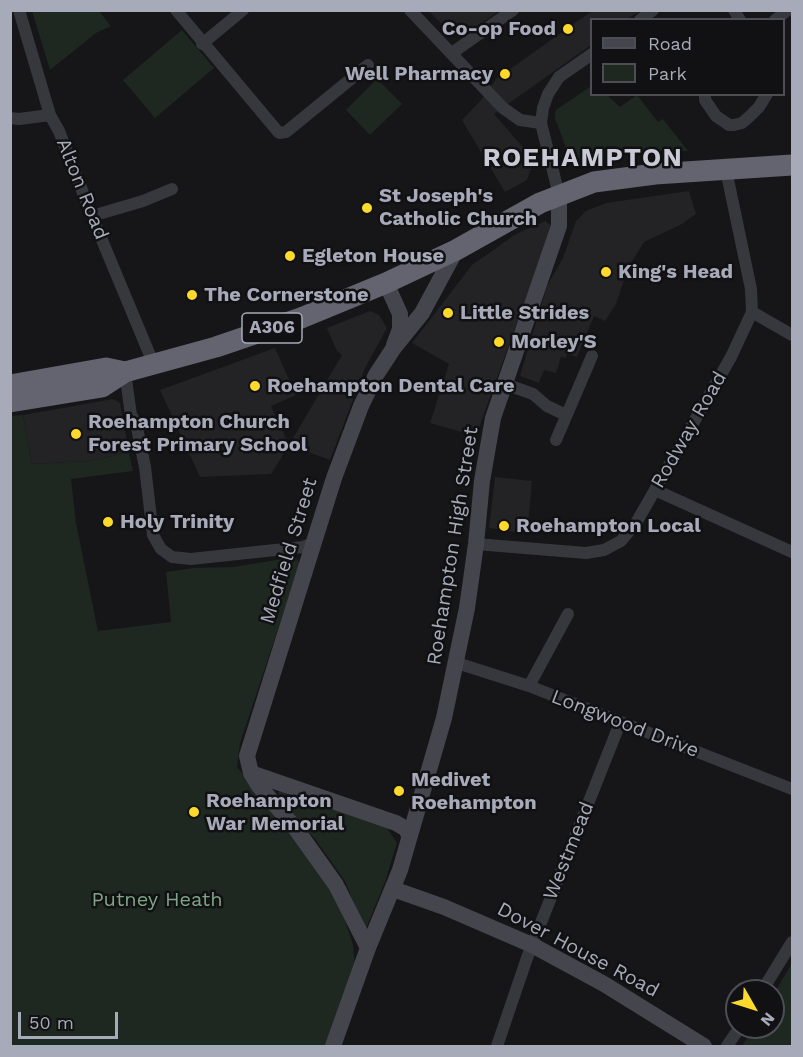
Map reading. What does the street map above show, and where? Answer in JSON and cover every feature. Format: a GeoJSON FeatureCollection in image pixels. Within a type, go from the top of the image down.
{"type":"FeatureCollection","features":[{"type":"Feature","properties":{"kind":"highway","name":"A306"},"geometry":{"type":"LineString","coordinates":[[10,402],[102,387],[125,372],[154,365],[293,320],[386,283],[456,250],[521,213],[594,182],[626,177],[792,165]]}},
{"type":"Feature","properties":{"kind":"highway","name":"A306"},"geometry":{"type":"LineString","coordinates":[[10,385],[106,368],[125,372]]}},
{"type":"Feature","properties":{"kind":"street","name":"Alton Road"},"geometry":{"type":"LineString","coordinates":[[19,10],[50,115],[59,131],[154,365]]}},
{"type":"Feature","properties":{"kind":"street"},"geometry":{"type":"LineString","coordinates":[[176,10],[202,44],[279,133],[292,128],[368,65]]}},
{"type":"Feature","properties":{"kind":"street"},"geometry":{"type":"LineString","coordinates":[[202,44],[243,10]]}},
{"type":"Feature","properties":{"kind":"street"},"geometry":{"type":"LineString","coordinates":[[410,10],[513,116],[541,123]]}},
{"type":"Feature","properties":{"kind":"street"},"geometry":{"type":"LineString","coordinates":[[452,53],[513,10]]}},
{"type":"Feature","properties":{"kind":"street"},"geometry":{"type":"LineString","coordinates":[[559,195],[541,123],[543,108],[559,77],[590,55]]}},
{"type":"Feature","properties":{"kind":"street"},"geometry":{"type":"LineString","coordinates":[[705,96],[705,100],[716,116],[729,125],[734,125],[742,123],[750,116],[766,96]]}},
{"type":"Feature","properties":{"kind":"street"},"geometry":{"type":"LineString","coordinates":[[10,118],[50,115]]}},
{"type":"Feature","properties":{"kind":"street","name":"Rodway Road"},"geometry":{"type":"LineString","coordinates":[[476,544],[586,553],[604,550],[621,541],[636,523],[731,357],[752,312],[751,289],[726,170]]}},
{"type":"Feature","properties":{"kind":"street"},"geometry":{"type":"LineString","coordinates":[[92,216],[143,201],[172,189]]}},
{"type":"Feature","properties":{"kind":"street","name":"Roehampton High Street"},"geometry":{"type":"LineString","coordinates":[[409,835],[426,784],[457,663],[467,608],[489,439],[505,384],[559,226],[559,195]]}},
{"type":"Feature","properties":{"kind":"street","name":"Medfield Street"},"geometry":{"type":"LineString","coordinates":[[251,773],[248,756],[250,744],[334,478],[361,406],[376,375],[393,349],[422,313],[456,250]]}},
{"type":"Feature","properties":{"kind":"street","name":"Medfield Street"},"geometry":{"type":"LineString","coordinates":[[386,283],[400,314],[400,329],[393,349]]}},
{"type":"Feature","properties":{"kind":"street"},"geometry":{"type":"LineString","coordinates":[[752,312],[792,335]]}},
{"type":"Feature","properties":{"kind":"street"},"geometry":{"type":"LineString","coordinates":[[556,440],[592,356]]}},
{"type":"Feature","properties":{"kind":"street"},"geometry":{"type":"LineString","coordinates":[[125,372],[131,415],[136,423],[142,451],[153,535],[161,549],[172,557],[191,559],[303,547],[314,543]]}},
{"type":"Feature","properties":{"kind":"street"},"geometry":{"type":"LineString","coordinates":[[505,384],[533,394],[547,406],[566,415]]}},
{"type":"Feature","properties":{"kind":"street"},"geometry":{"type":"LineString","coordinates":[[655,490],[792,552]]}},
{"type":"Feature","properties":{"kind":"street"},"geometry":{"type":"LineString","coordinates":[[529,686],[568,614]]}},
{"type":"Feature","properties":{"kind":"street","name":"Longwood Drive"},"geometry":{"type":"LineString","coordinates":[[457,663],[529,686],[792,789]]}},
{"type":"Feature","properties":{"kind":"street","name":"Westmead"},"geometry":{"type":"LineString","coordinates":[[497,1047],[532,945],[620,723]]}},
{"type":"Feature","properties":{"kind":"street"},"geometry":{"type":"LineString","coordinates":[[251,773],[396,823],[406,829],[409,835],[400,870],[368,948],[333,1047]]}},
{"type":"Feature","properties":{"kind":"street"},"geometry":{"type":"LineString","coordinates":[[251,773],[259,786],[296,829],[336,885],[368,948]]}},
{"type":"Feature","properties":{"kind":"street","name":"Dover House Road"},"geometry":{"type":"LineString","coordinates":[[393,889],[444,907],[532,945],[604,984],[704,1047]]}},
{"type":"Feature","properties":{"kind":"street"},"geometry":{"type":"LineString","coordinates":[[769,979],[792,942]]}},
{"type":"Feature","properties":{"kind":"shaded area"},"geometry":{"type":"Polygon","coordinates":[[[429,11],[499,11],[470,31],[459,33],[443,25],[429,11]]]}},
{"type":"Feature","properties":{"kind":"shaded area"},"geometry":{"type":"Polygon","coordinates":[[[592,11],[640,11],[629,18],[590,18],[590,46],[494,114],[534,160],[527,180],[505,192],[462,120],[481,100],[496,79],[592,11]]]}},
{"type":"Feature","properties":{"kind":"shaded area"},"geometry":{"type":"Polygon","coordinates":[[[689,191],[696,214],[682,224],[644,242],[628,268],[616,304],[605,321],[594,316],[577,357],[567,354],[566,358],[561,357],[556,373],[544,370],[539,383],[520,376],[547,286],[563,258],[576,221],[586,211],[606,203],[689,191]]]}},
{"type":"Feature","properties":{"kind":"shaded area"},"geometry":{"type":"Polygon","coordinates":[[[545,221],[552,226],[476,436],[430,423],[449,364],[412,343],[472,265],[516,234],[545,221]]]}},
{"type":"Feature","properties":{"kind":"shaded area"},"geometry":{"type":"Polygon","coordinates":[[[370,311],[379,315],[387,328],[365,368],[330,460],[289,445],[342,355],[337,351],[327,328],[370,311]]]}},
{"type":"Feature","properties":{"kind":"shaded area"},"geometry":{"type":"Polygon","coordinates":[[[275,348],[296,395],[271,406],[289,445],[271,474],[200,477],[160,390],[275,348]]]}},
{"type":"Feature","properties":{"kind":"shaded area","name":"Roehampton Church Forest Primary School"},"geometry":{"type":"Polygon","coordinates":[[[113,399],[120,403],[129,453],[88,461],[32,464],[23,415],[113,399]]]}},
{"type":"Feature","properties":{"kind":"shaded area"},"geometry":{"type":"Polygon","coordinates":[[[495,477],[532,481],[527,534],[489,528],[495,477]]]}},
{"type":"Feature","properties":{"kind":"green space"},"geometry":{"type":"Polygon","coordinates":[[[32,11],[99,11],[111,26],[96,33],[50,70],[32,11]]]}},
{"type":"Feature","properties":{"kind":"green space"},"geometry":{"type":"Polygon","coordinates":[[[182,30],[214,68],[155,118],[123,80],[182,30]]]}},
{"type":"Feature","properties":{"kind":"green space"},"geometry":{"type":"Polygon","coordinates":[[[377,79],[402,104],[370,135],[346,110],[377,79]]]}},
{"type":"Feature","properties":{"kind":"green space"},"geometry":{"type":"Polygon","coordinates":[[[590,87],[590,96],[608,96],[620,107],[638,96],[658,122],[663,119],[688,151],[652,151],[616,155],[579,163],[572,158],[566,148],[555,118],[556,110],[590,87]]]}},
{"type":"Feature","properties":{"kind":"green space","name":"Putney Heath"},"geometry":{"type":"Polygon","coordinates":[[[23,415],[32,464],[88,461],[129,453],[133,471],[71,479],[76,523],[98,631],[171,622],[166,572],[194,568],[233,567],[295,557],[300,563],[240,743],[237,767],[299,842],[338,898],[353,945],[355,966],[325,1046],[11,1046],[10,416],[23,415]]]}},
{"type":"Feature","properties":{"kind":"green space"},"geometry":{"type":"Polygon","coordinates":[[[279,791],[387,828],[397,843],[385,882],[365,931],[345,881],[315,839],[285,808],[278,797],[279,791]]]}},
{"type":"Feature","properties":{"kind":"green space"},"geometry":{"type":"Polygon","coordinates":[[[792,963],[792,1046],[742,1046],[746,1039],[785,1039],[785,979],[782,979],[792,963]]]}},
{"type":"Feature","properties":{"kind":"place","name":"Co-op Food"},"geometry":{"type":"Point","coordinates":[568,29]}},
{"type":"Feature","properties":{"kind":"place","name":"Well Pharmacy"},"geometry":{"type":"Point","coordinates":[505,74]}},
{"type":"Feature","properties":{"kind":"place","name":"St Joseph's Catholic Church"},"geometry":{"type":"Point","coordinates":[367,208]}},
{"type":"Feature","properties":{"kind":"place","name":"Egleton House"},"geometry":{"type":"Point","coordinates":[290,256]}},
{"type":"Feature","properties":{"kind":"place","name":"King's Head"},"geometry":{"type":"Point","coordinates":[606,272]}},
{"type":"Feature","properties":{"kind":"place","name":"The Cornerstone"},"geometry":{"type":"Point","coordinates":[192,295]}},
{"type":"Feature","properties":{"kind":"place","name":"Little Strides"},"geometry":{"type":"Point","coordinates":[448,313]}},
{"type":"Feature","properties":{"kind":"place","name":"Morley'S"},"geometry":{"type":"Point","coordinates":[499,342]}},
{"type":"Feature","properties":{"kind":"place","name":"Roehampton Dental Care"},"geometry":{"type":"Point","coordinates":[255,386]}},
{"type":"Feature","properties":{"kind":"place","name":"Roehampton Church Forest Primary School"},"geometry":{"type":"Point","coordinates":[76,434]}},
{"type":"Feature","properties":{"kind":"place","name":"Holy Trinity"},"geometry":{"type":"Point","coordinates":[108,522]}},
{"type":"Feature","properties":{"kind":"place","name":"Roehampton Local"},"geometry":{"type":"Point","coordinates":[504,526]}},
{"type":"Feature","properties":{"kind":"place","name":"Medivet Roehampton"},"geometry":{"type":"Point","coordinates":[399,791]}},
{"type":"Feature","properties":{"kind":"place","name":"Roehampton War Memorial"},"geometry":{"type":"Point","coordinates":[194,812]}},
{"type":"Feature","properties":{"kind":"district","name":"ROEHAMPTON"},"geometry":{"type":"Point","coordinates":[583,158]}}]}
